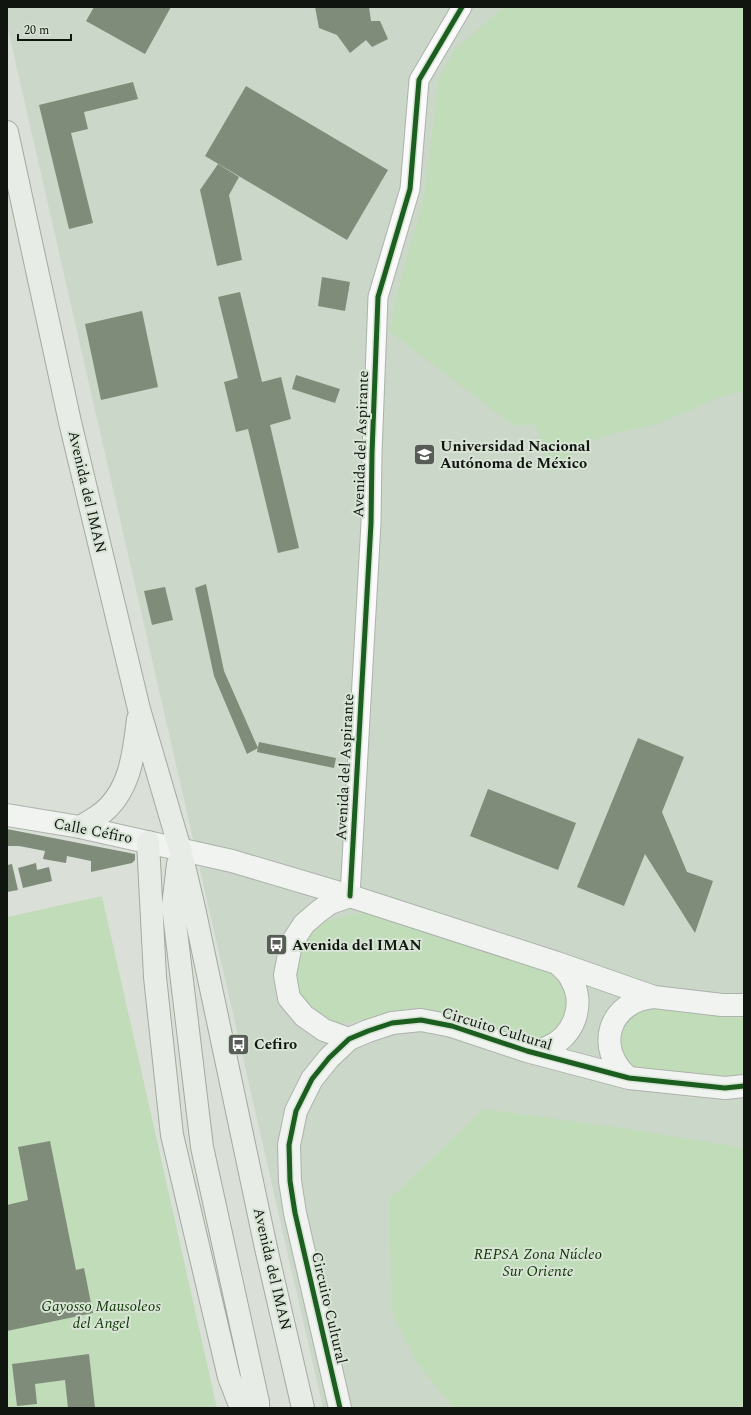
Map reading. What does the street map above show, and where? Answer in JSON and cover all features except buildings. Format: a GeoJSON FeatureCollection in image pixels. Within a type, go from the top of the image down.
{"type":"FeatureCollection","features":[{"type":"Feature","properties":{"kind":"main road","name":"Avenida del IMAN"},"geometry":{"type":"LineString","coordinates":[[7,132],[70,422],[139,710],[180,849],[194,908],[265,1240],[303,1408]]}},
{"type":"Feature","properties":{"kind":"main road"},"geometry":{"type":"LineString","coordinates":[[80,827],[99,815],[113,802],[124,786],[131,770],[139,710]]}},
{"type":"Feature","properties":{"kind":"main road"},"geometry":{"type":"LineString","coordinates":[[148,842],[155,977],[172,1135],[229,1377],[241,1408]]}},
{"type":"Feature","properties":{"kind":"main road","name":"Avenida del IMAN"},"geometry":{"type":"LineString","coordinates":[[180,849],[173,906],[202,1147],[258,1402],[258,1408]]}},
{"type":"Feature","properties":{"kind":"street","name":"Avenida del Aspirante"},"geometry":{"type":"LineString","coordinates":[[350,896],[371,523],[372,452],[378,298],[410,189],[420,80],[462,7]]}},
{"type":"Feature","properties":{"kind":"street","name":"Calle Céfiro"},"geometry":{"type":"LineString","coordinates":[[7,815],[80,827],[180,849]]}},
{"type":"Feature","properties":{"kind":"street"},"geometry":{"type":"LineString","coordinates":[[180,849],[232,861],[350,896],[557,963],[654,997]]}},
{"type":"Feature","properties":{"kind":"street"},"geometry":{"type":"LineString","coordinates":[[349,1039],[324,1030],[304,1016],[289,998],[285,975],[291,944],[304,924],[330,903],[350,896]]}},
{"type":"Feature","properties":{"kind":"street"},"geometry":{"type":"LineString","coordinates":[[527,1051],[547,1048],[556,1044],[564,1037],[575,1020],[578,999],[576,988],[565,970],[557,963]]}},
{"type":"Feature","properties":{"kind":"street"},"geometry":{"type":"LineString","coordinates":[[629,1078],[621,1072],[615,1063],[611,1054],[609,1038],[613,1023],[618,1014],[630,1004],[644,998],[654,997],[722,1005],[744,1005]]}},
{"type":"Feature","properties":{"kind":"street","name":"Circuito Cultural"},"geometry":{"type":"LineString","coordinates":[[340,1408],[295,1213],[290,1181],[288,1145],[296,1111],[312,1079],[329,1058],[349,1039],[392,1023],[421,1020],[452,1026],[527,1051],[629,1078],[738,1090]]}},
{"type":"Feature","properties":{"kind":"shaded area","name":"Universidad Nacional Autónoma de México"},"geometry":{"type":"Polygon","coordinates":[[[7,7],[744,7],[744,1408],[323,1408],[7,25],[7,7]]]}},
{"type":"Feature","properties":{"kind":"green space"},"geometry":{"type":"Polygon","coordinates":[[[503,7],[744,7],[744,393],[738,392],[720,397],[655,425],[601,437],[588,443],[548,474],[536,425],[513,425],[390,332],[397,294],[425,192],[439,78],[454,51],[503,7]]]}},
{"type":"Feature","properties":{"kind":"green space","name":"Gayosso Mausoleos del Angel"},"geometry":{"type":"Polygon","coordinates":[[[102,896],[217,1408],[7,1408],[7,917],[102,896]]]}},
{"type":"Feature","properties":{"kind":"green space"},"geometry":{"type":"Polygon","coordinates":[[[367,911],[547,970],[571,996],[560,1025],[542,1042],[495,1032],[421,1008],[328,1025],[308,1007],[296,987],[298,954],[305,934],[323,922],[367,911]]]}},
{"type":"Feature","properties":{"kind":"green space"},"geometry":{"type":"Polygon","coordinates":[[[642,1007],[744,1014],[744,1077],[734,1079],[638,1071],[624,1059],[618,1043],[623,1025],[642,1007]]]}},
{"type":"Feature","properties":{"kind":"green space","name":"REPSA Zona Núcleo Sur Oriente"},"geometry":{"type":"Polygon","coordinates":[[[484,1109],[629,1129],[744,1148],[744,1408],[452,1408],[415,1360],[392,1311],[389,1199],[484,1109]]]}},
{"type":"Feature","properties":{"kind":"cycle path"},"geometry":{"type":"LineString","coordinates":[[350,896],[371,523],[378,297],[410,189],[419,80],[462,7]]}},
{"type":"Feature","properties":{"kind":"cycle path"},"geometry":{"type":"LineString","coordinates":[[340,1408],[295,1213],[290,1181],[289,1145],[296,1111],[312,1079],[329,1058],[349,1039],[392,1023],[421,1020],[452,1026],[527,1051],[629,1078],[725,1088],[744,1086]]}},
{"type":"Feature","properties":{"kind":"place","name":"Universidad Nacional Autónoma de México"},"geometry":{"type":"Point","coordinates":[424,455]}},
{"type":"Feature","properties":{"kind":"place","name":"Avenida del IMAN"},"geometry":{"type":"Point","coordinates":[277,945]}},
{"type":"Feature","properties":{"kind":"place","name":"Cefiro"},"geometry":{"type":"Point","coordinates":[239,1044]}}]}
